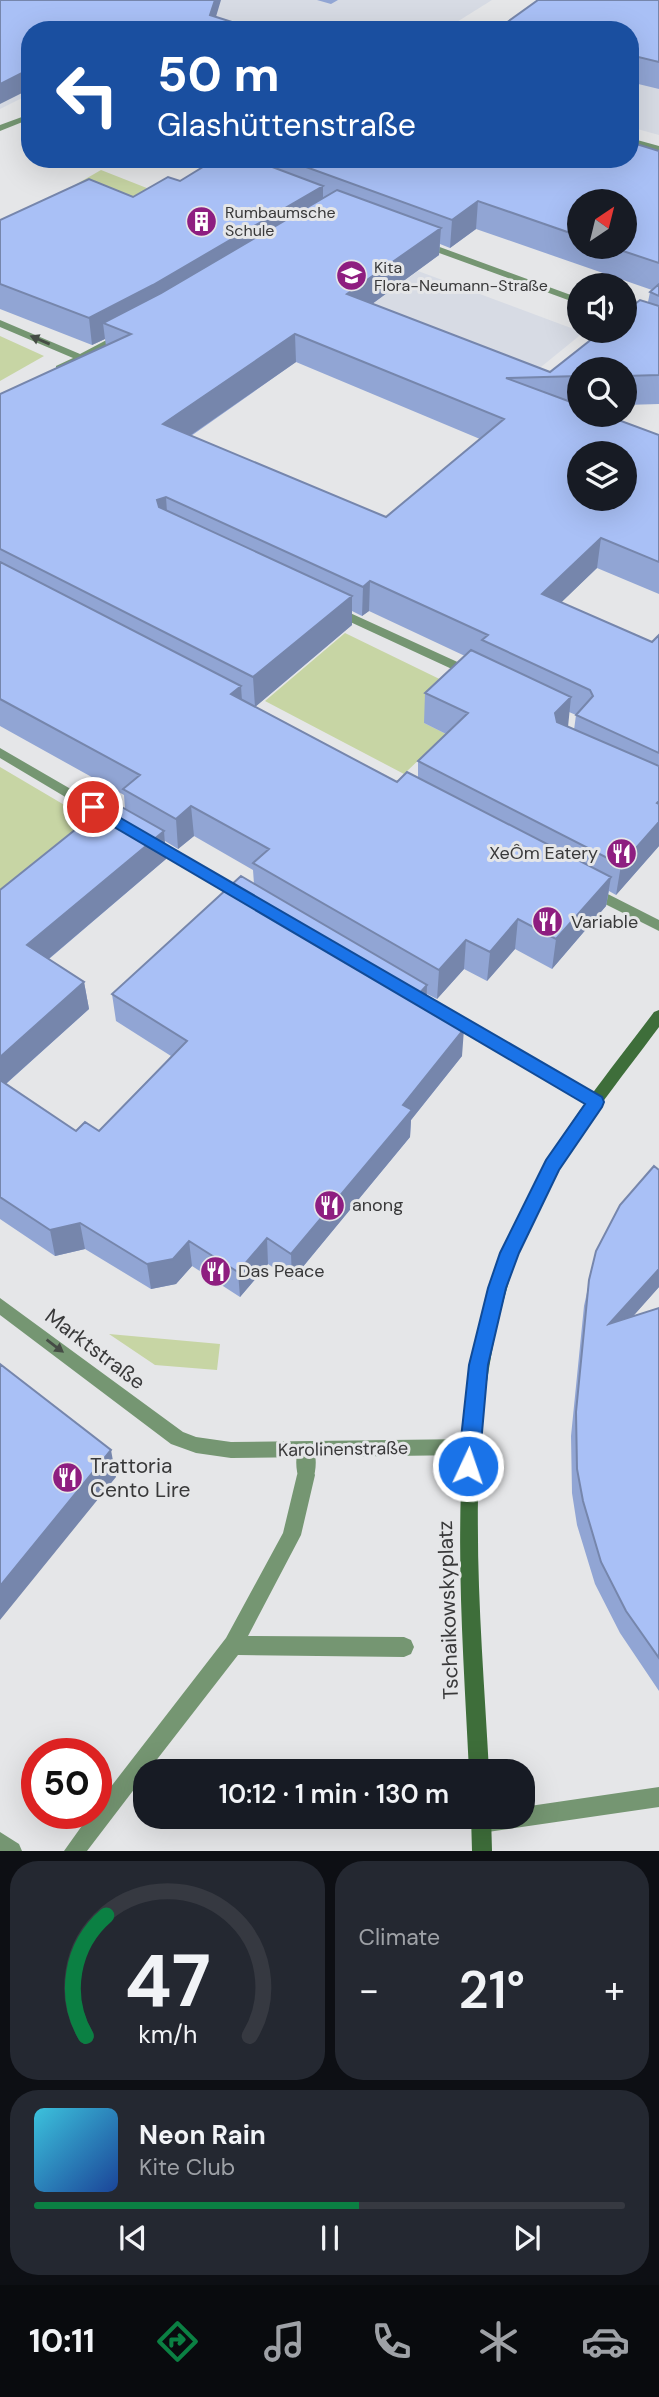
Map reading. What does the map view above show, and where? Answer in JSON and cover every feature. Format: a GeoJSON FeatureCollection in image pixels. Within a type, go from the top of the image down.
{"type":"FeatureCollection","features":[{"type":"Feature","properties":{"kind":"main road"},"geometry":{"type":"LineString","coordinates":[[469,1447],[478,1365],[497,1288],[509,1253],[552,1165],[659,1016]]}},
{"type":"Feature","properties":{"kind":"main road","name":"Tschaikowskyplatz"},"geometry":{"type":"LineString","coordinates":[[469,1447],[468,1504],[479,1759]]}},
{"type":"Feature","properties":{"kind":"main road"},"geometry":{"type":"LineString","coordinates":[[481,1829],[482,1851]]}},
{"type":"Feature","properties":{"kind":"street"},"geometry":{"type":"LineString","coordinates":[[515,21],[545,0]]}},
{"type":"Feature","properties":{"kind":"street"},"geometry":{"type":"LineString","coordinates":[[0,128],[21,120]]}},
{"type":"Feature","properties":{"kind":"street"},"geometry":{"type":"LineString","coordinates":[[639,143],[659,149]]}},
{"type":"Feature","properties":{"kind":"street"},"geometry":{"type":"LineString","coordinates":[[218,168],[229,172]]}},
{"type":"Feature","properties":{"kind":"street"},"geometry":{"type":"LineString","coordinates":[[410,239],[567,297]]}},
{"type":"Feature","properties":{"kind":"street"},"geometry":{"type":"LineString","coordinates":[[0,323],[80,357]]}},
{"type":"Feature","properties":{"kind":"street"},"geometry":{"type":"LineString","coordinates":[[52,373],[128,333]]}},
{"type":"Feature","properties":{"kind":"street"},"geometry":{"type":"LineString","coordinates":[[328,607],[480,677]]}},
{"type":"Feature","properties":{"kind":"street"},"geometry":{"type":"LineString","coordinates":[[0,752],[252,901]]}},
{"type":"Feature","properties":{"kind":"street"},"geometry":{"type":"LineString","coordinates":[[576,882],[659,926]]}},
{"type":"Feature","properties":{"kind":"street"},"geometry":{"type":"LineString","coordinates":[[407,993],[596,1102]]}},
{"type":"Feature","properties":{"kind":"street","name":"Marktstraße"},"geometry":{"type":"LineString","coordinates":[[0,1306],[163,1428]]}},
{"type":"Feature","properties":{"kind":"street","name":"Karolinenstraße"},"geometry":{"type":"LineString","coordinates":[[163,1428],[186,1442],[215,1449],[469,1447]]}},
{"type":"Feature","properties":{"kind":"street","name":"Karolinenstraße"},"geometry":{"type":"LineString","coordinates":[[74,1851],[233,1645],[292,1535],[306,1475],[306,1450]]}},
{"type":"Feature","properties":{"kind":"street"},"geometry":{"type":"LineString","coordinates":[[233,1645],[404,1647]]}},
{"type":"Feature","properties":{"kind":"street"},"geometry":{"type":"LineString","coordinates":[[535,1813],[659,1797]]}},
{"type":"Feature","properties":{"kind":"street"},"geometry":{"type":"LineString","coordinates":[[0,1842],[12,1851]]}},
{"type":"Feature","properties":{"kind":"shaded area"},"geometry":{"type":"Polygon","coordinates":[[[0,0],[492,0],[458,21],[21,21],[21,98],[0,109],[0,0]]]}},
{"type":"Feature","properties":{"kind":"shaded area"},"geometry":{"type":"Polygon","coordinates":[[[659,0],[659,135],[639,129],[639,21],[565,21],[659,0]]]}},
{"type":"Feature","properties":{"kind":"shaded area"},"geometry":{"type":"Polygon","coordinates":[[[418,271],[567,327],[567,343],[570,343],[520,384],[350,320],[418,271]]]}},
{"type":"Feature","properties":{"kind":"green space"},"geometry":{"type":"Polygon","coordinates":[[[101,170],[162,194],[129,212],[68,189],[101,170]]]}},
{"type":"Feature","properties":{"kind":"green space"},"geometry":{"type":"Polygon","coordinates":[[[0,336],[44,356],[0,381],[0,336]]]}},
{"type":"Feature","properties":{"kind":"green space"},"geometry":{"type":"Polygon","coordinates":[[[345,633],[460,689],[424,723],[446,734],[404,774],[265,701],[345,633]]]}},
{"type":"Feature","properties":{"kind":"green space"},"geometry":{"type":"Polygon","coordinates":[[[0,767],[100,826],[0,908],[0,767]]]}},
{"type":"Feature","properties":{"kind":"green space"},"geometry":{"type":"Polygon","coordinates":[[[109,1334],[220,1344],[217,1370],[155,1365],[109,1334]]]}},
{"type":"Feature","properties":{"kind":"building"},"geometry":{"type":"Polygon","coordinates":[[[0,0],[215,0],[210,15],[229,21],[21,21],[21,74],[0,84],[0,0]]]}},
{"type":"Feature","properties":{"kind":"building"},"geometry":{"type":"Polygon","coordinates":[[[538,0],[659,0],[659,62],[639,57],[639,21],[509,21],[538,0]]]}},
{"type":"Feature","properties":{"kind":"building"},"geometry":{"type":"Polygon","coordinates":[[[639,145],[659,151],[659,263],[637,256],[637,189],[567,189],[567,232],[478,201],[452,220],[309,168],[639,168],[639,145]]]}},
{"type":"Feature","properties":{"kind":"building"},"geometry":{"type":"Polygon","coordinates":[[[201,168],[275,168],[323,186],[153,285],[89,318],[0,284],[0,220],[89,179],[133,197],[168,177],[180,181],[201,168]]]}},
{"type":"Feature","properties":{"kind":"building"},"geometry":{"type":"Polygon","coordinates":[[[337,190],[441,228],[347,294],[550,372],[567,359],[567,376],[506,378],[567,401],[567,427],[637,427],[659,435],[659,562],[601,538],[542,594],[652,642],[659,635],[659,753],[576,715],[593,696],[590,690],[482,640],[488,635],[370,581],[363,587],[166,497],[157,500],[159,507],[352,596],[253,677],[0,549],[0,394],[131,334],[103,323],[161,293],[337,190]],[[295,334],[163,424],[386,517],[504,419],[295,334]]]}},
{"type":"Feature","properties":{"kind":"building"},"geometry":{"type":"Polygon","coordinates":[[[659,284],[659,296],[650,292],[659,284]]]}},
{"type":"Feature","properties":{"kind":"building"},"geometry":{"type":"Polygon","coordinates":[[[640,300],[659,306],[659,375],[637,376],[637,357],[569,357],[587,343],[637,343],[637,302],[640,300]]]}},
{"type":"Feature","properties":{"kind":"building"},"geometry":{"type":"Polygon","coordinates":[[[0,562],[241,686],[231,694],[397,782],[407,772],[611,877],[556,939],[518,919],[490,952],[466,940],[439,970],[253,863],[269,849],[191,806],[176,819],[123,789],[140,775],[0,699],[0,562]]]}},
{"type":"Feature","properties":{"kind":"building"},"geometry":{"type":"Polygon","coordinates":[[[471,650],[571,697],[555,713],[557,722],[659,766],[659,822],[621,865],[418,761],[468,713],[425,693],[471,650]]]}},
{"type":"Feature","properties":{"kind":"building"},"geometry":{"type":"Polygon","coordinates":[[[111,801],[164,831],[27,945],[84,982],[0,1057],[0,890],[111,801]]]}},
{"type":"Feature","properties":{"kind":"building"},"geometry":{"type":"Polygon","coordinates":[[[241,876],[427,985],[416,997],[464,1029],[403,1105],[412,1110],[291,1254],[267,1238],[238,1272],[189,1241],[173,1259],[147,1264],[80,1223],[50,1230],[0,1197],[0,1080],[76,1131],[85,1122],[99,1131],[187,1041],[112,994],[241,876]]]}},
{"type":"Feature","properties":{"kind":"building"},"geometry":{"type":"Polygon","coordinates":[[[654,1166],[659,1170],[659,1269],[609,1324],[659,1308],[659,1658],[626,1611],[601,1562],[583,1501],[577,1469],[576,1412],[589,1280],[596,1251],[620,1205],[654,1166]]]}},
{"type":"Feature","properties":{"kind":"building"},"geometry":{"type":"Polygon","coordinates":[[[0,1364],[111,1450],[0,1586],[0,1364]]]}},
{"type":"Feature","properties":{"kind":"place","name":"Rumbaumsche Schule"},"geometry":{"type":"Point","coordinates":[202,221]}},
{"type":"Feature","properties":{"kind":"place","name":"Kita Flora-Neumann-Straße"},"geometry":{"type":"Point","coordinates":[351,276]}},
{"type":"Feature","properties":{"kind":"place","name":"XeÔm Eatery"},"geometry":{"type":"Point","coordinates":[621,853]}},
{"type":"Feature","properties":{"kind":"place","name":"Variable"},"geometry":{"type":"Point","coordinates":[548,922]}},
{"type":"Feature","properties":{"kind":"place","name":"anong"},"geometry":{"type":"Point","coordinates":[329,1205]}},
{"type":"Feature","properties":{"kind":"place","name":"Das Peace"},"geometry":{"type":"Point","coordinates":[215,1271]}},
{"type":"Feature","properties":{"kind":"place","name":"Trattoria Cento Lire"},"geometry":{"type":"Point","coordinates":[67,1478]}},
{"type":"Feature","properties":{"kind":"route"},"geometry":{"type":"LineString","coordinates":[[93,807],[596,1102],[552,1165],[509,1253],[487,1324],[478,1365],[468,1466]]}}]}
